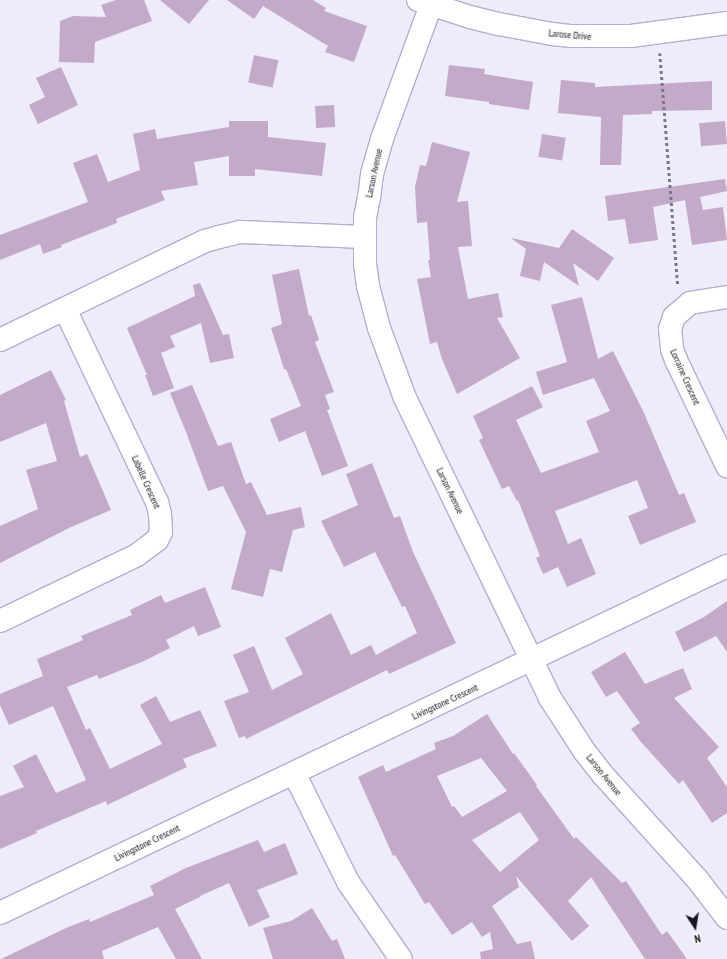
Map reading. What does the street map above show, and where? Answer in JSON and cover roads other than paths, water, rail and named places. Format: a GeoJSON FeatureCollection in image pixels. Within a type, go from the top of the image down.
{"type":"FeatureCollection","features":[{"type":"Feature","properties":{"kind":"street","name":"Larose Drive"},"geometry":{"type":"LineString","coordinates":[[424,3],[470,17],[518,28],[552,34],[589,37],[651,34],[727,23]]}},
{"type":"Feature","properties":{"kind":"street","name":"Larson Avenue"},"geometry":{"type":"LineString","coordinates":[[424,3],[377,156],[366,211],[365,264],[373,310],[394,372],[550,698],[585,752],[623,799],[697,879],[727,918]]}},
{"type":"Feature","properties":{"kind":"street"},"geometry":{"type":"LineString","coordinates":[[0,340],[205,241],[229,234],[240,232],[365,237]]}},
{"type":"Feature","properties":{"kind":"street","name":"Lorraine Crescent"},"geometry":{"type":"LineString","coordinates":[[727,297],[690,303],[674,317],[670,329],[670,339],[674,354],[727,466]]}},
{"type":"Feature","properties":{"kind":"street","name":"Labelle Crescent"},"geometry":{"type":"LineString","coordinates":[[0,621],[138,555],[157,540],[161,532],[160,514],[157,502],[65,309]]}},
{"type":"Feature","properties":{"kind":"street"},"geometry":{"type":"LineString","coordinates":[[531,660],[727,566]]}},
{"type":"Feature","properties":{"kind":"street","name":"Livingstone Crescent"},"geometry":{"type":"LineString","coordinates":[[0,913],[531,660]]}},
{"type":"Feature","properties":{"kind":"street"},"geometry":{"type":"LineString","coordinates":[[294,773],[348,882],[401,959]]}}]}
